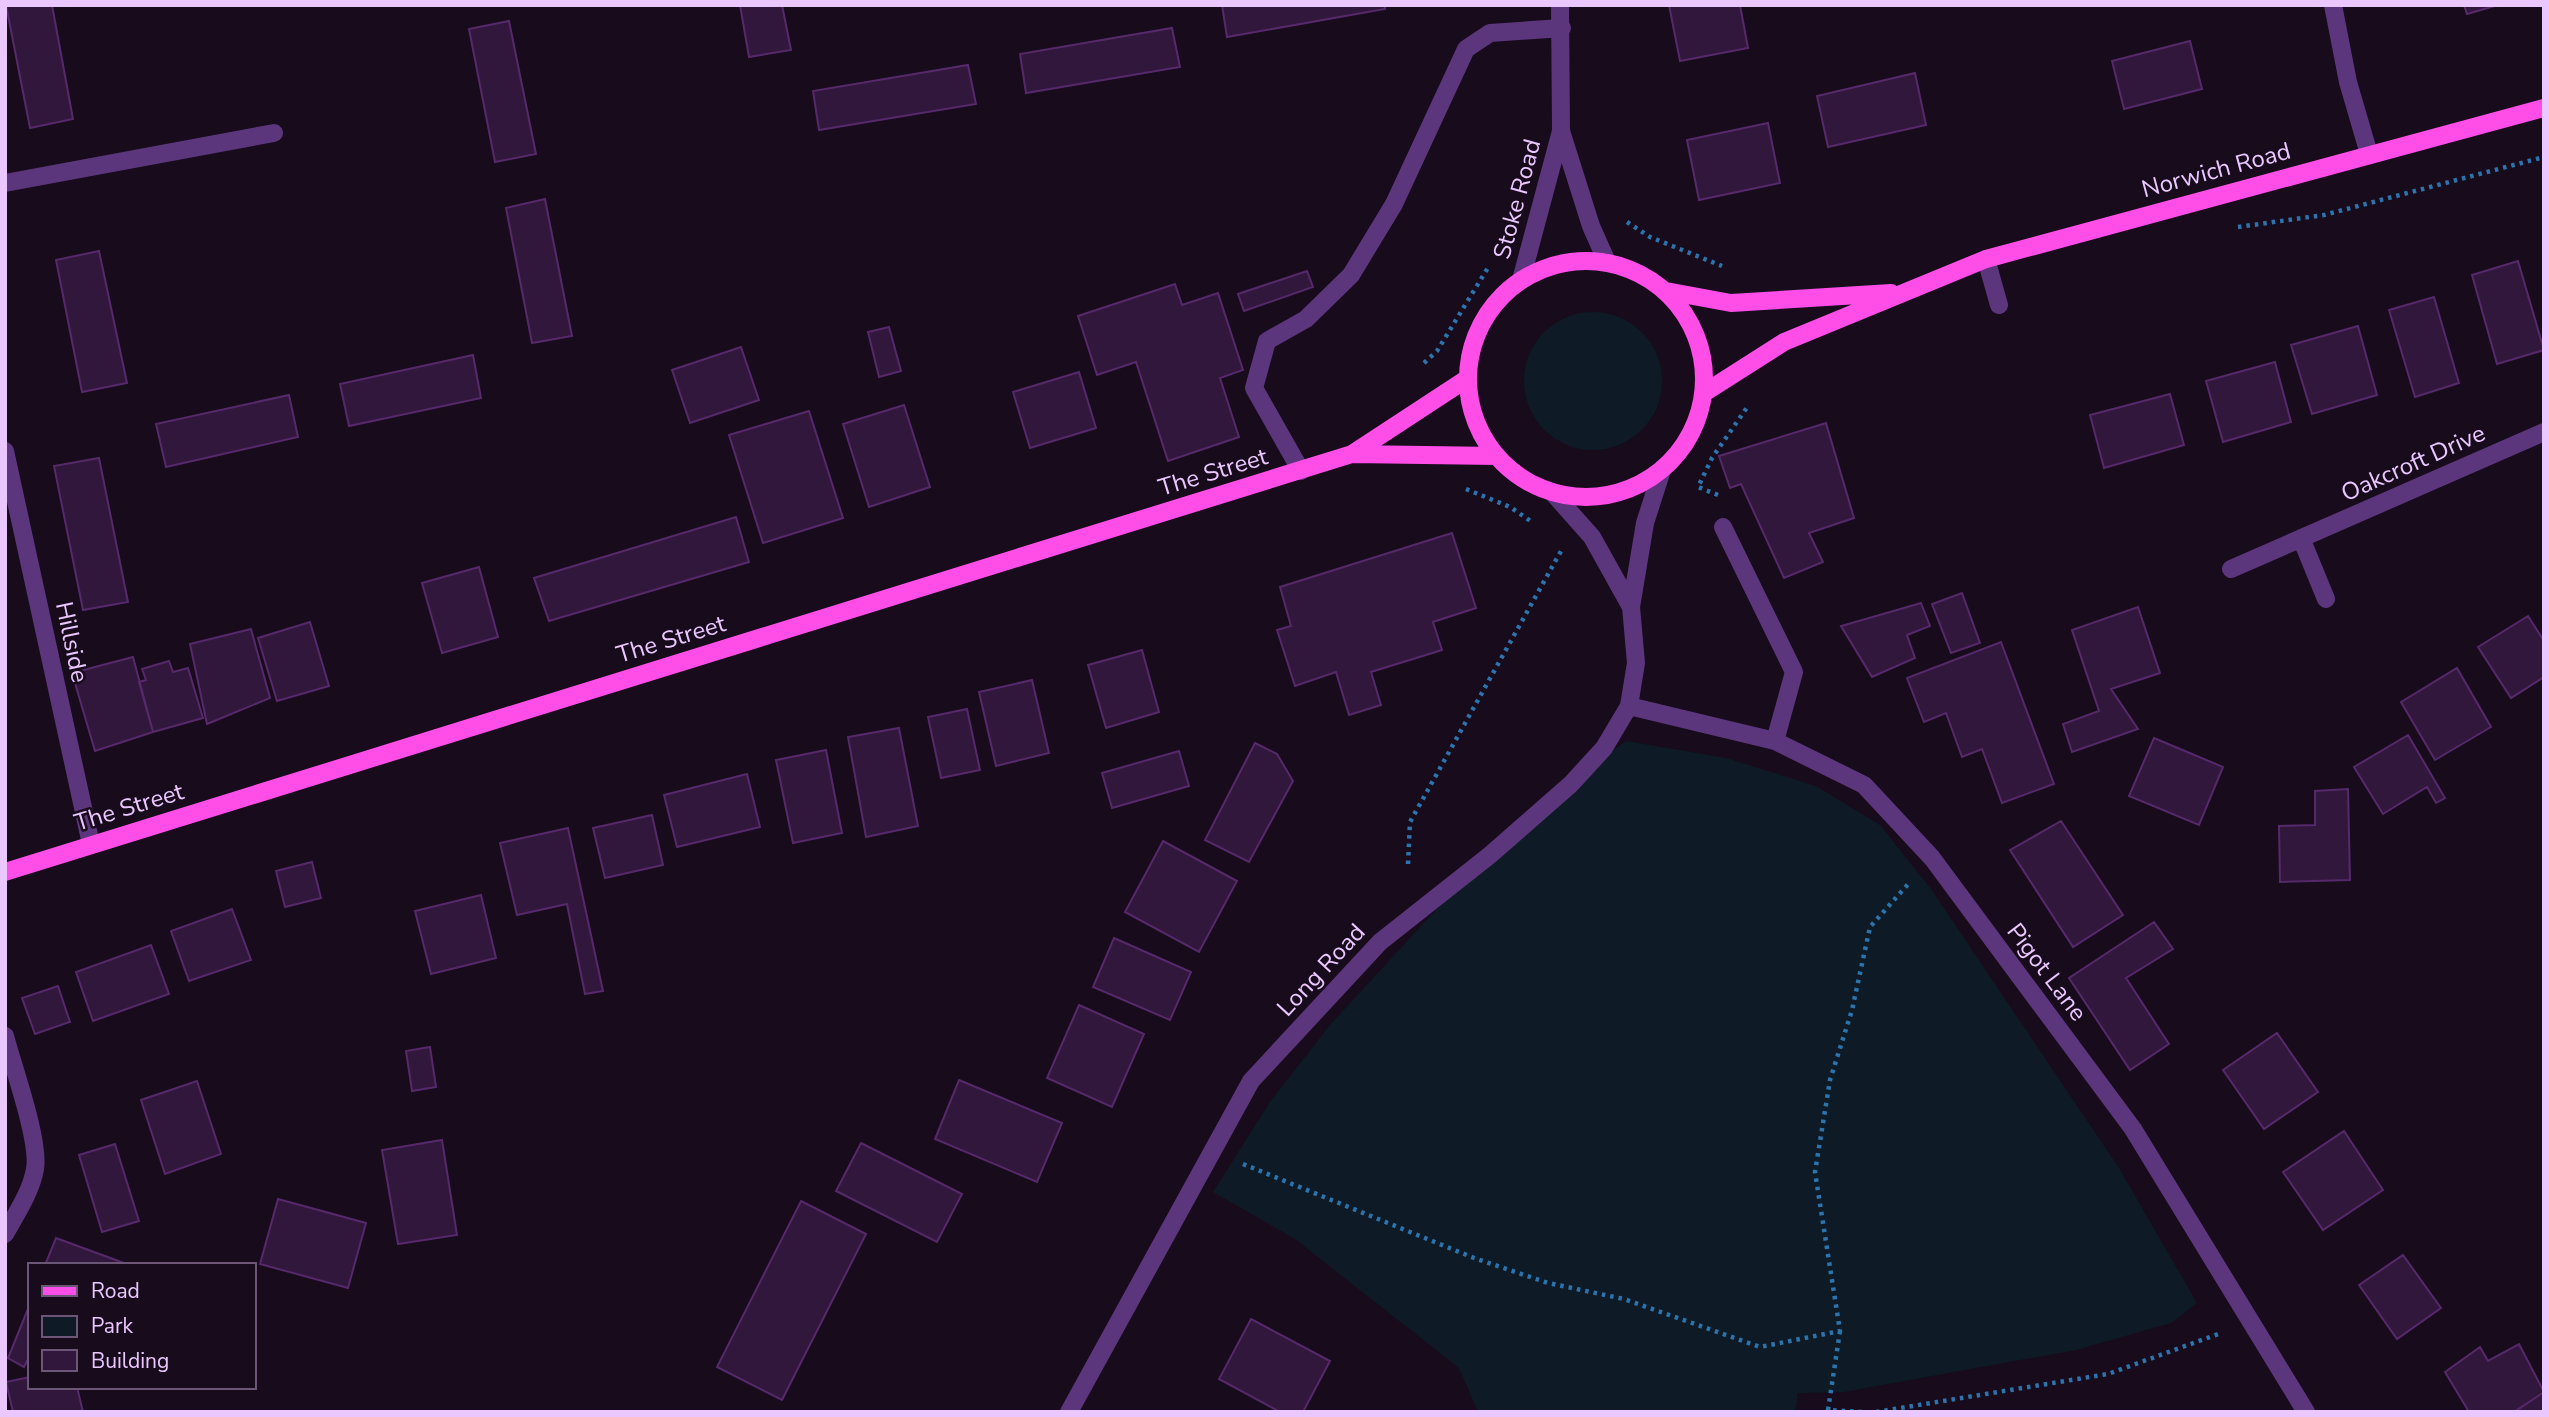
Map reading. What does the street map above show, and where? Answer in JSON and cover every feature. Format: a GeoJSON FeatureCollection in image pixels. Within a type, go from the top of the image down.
{"type":"FeatureCollection","features":[{"type":"Feature","properties":{"kind":"main road","name":"Norwich Road"},"geometry":{"type":"LineString","coordinates":[[1704,393],[1784,342],[1986,259],[2544,108]]}},
{"type":"Feature","properties":{"kind":"main road"},"geometry":{"type":"LineString","coordinates":[[1564,262],[1607,262],[1647,277],[1666,291],[1693,328],[1703,362],[1704,393],[1691,434],[1662,470],[1626,490],[1597,494],[1552,492],[1518,476],[1497,456],[1477,425],[1468,378],[1470,353],[1481,326],[1504,294],[1521,280],[1564,262]]}},
{"type":"Feature","properties":{"kind":"main road","name":"Norwich Road"},"geometry":{"type":"LineString","coordinates":[[1666,291],[1731,303],[1905,292]]}},
{"type":"Feature","properties":{"kind":"main road","name":"The Street"},"geometry":{"type":"LineString","coordinates":[[5,872],[1352,454],[1468,378]]}},
{"type":"Feature","properties":{"kind":"main road","name":"The Street"},"geometry":{"type":"LineString","coordinates":[[1352,454],[1497,456]]}},
{"type":"Feature","properties":{"kind":"street","name":"Stoke Road"},"geometry":{"type":"LineString","coordinates":[[1521,280],[1561,131],[1560,5]]}},
{"type":"Feature","properties":{"kind":"street"},"geometry":{"type":"LineString","coordinates":[[2333,5],[2348,82],[2369,154]]}},
{"type":"Feature","properties":{"kind":"street"},"geometry":{"type":"LineString","coordinates":[[1301,471],[1254,388],[1267,341],[1306,319],[1351,275],[1394,204],[1466,49],[1490,33],[1562,28]]}},
{"type":"Feature","properties":{"kind":"street","name":"Stoke Road"},"geometry":{"type":"LineString","coordinates":[[1561,131],[1591,226],[1607,262]]}},
{"type":"Feature","properties":{"kind":"street"},"geometry":{"type":"LineString","coordinates":[[5,183],[274,133]]}},
{"type":"Feature","properties":{"kind":"street"},"geometry":{"type":"LineString","coordinates":[[1986,259],[1999,305]]}},
{"type":"Feature","properties":{"kind":"street","name":"Oakcroft Drive"},"geometry":{"type":"LineString","coordinates":[[2231,569],[2544,432]]}},
{"type":"Feature","properties":{"kind":"street","name":"Hillside"},"geometry":{"type":"LineString","coordinates":[[5,451],[91,844]]}},
{"type":"Feature","properties":{"kind":"street","name":"Long Road"},"geometry":{"type":"LineString","coordinates":[[1069,1412],[1251,1081],[1380,942],[1489,855],[1571,784],[1604,748],[1629,706],[1636,663],[1631,607],[1645,523],[1662,470]]}},
{"type":"Feature","properties":{"kind":"street","name":"Long Road"},"geometry":{"type":"LineString","coordinates":[[1552,492],[1592,537],[1631,607]]}},
{"type":"Feature","properties":{"kind":"street"},"geometry":{"type":"LineString","coordinates":[[1723,527],[1794,672],[1775,741]]}},
{"type":"Feature","properties":{"kind":"street"},"geometry":{"type":"LineString","coordinates":[[2301,538],[2326,599]]}},
{"type":"Feature","properties":{"kind":"street","name":"Pigot Lane"},"geometry":{"type":"LineString","coordinates":[[1629,706],[1775,741],[1864,785],[1931,858],[2133,1129],[2306,1412]]}},
{"type":"Feature","properties":{"kind":"street"},"geometry":{"type":"LineString","coordinates":[[5,1036],[34,1146],[36,1166],[32,1183],[5,1234]]}},
{"type":"Feature","properties":{"kind":"path"},"geometry":{"type":"LineString","coordinates":[[2234,228],[2324,215],[2544,157]]}},
{"type":"Feature","properties":{"kind":"path"},"geometry":{"type":"LineString","coordinates":[[1627,222],[1650,237],[1733,270]]}},
{"type":"Feature","properties":{"kind":"path"},"geometry":{"type":"LineString","coordinates":[[1424,363],[1437,351],[1496,255]]}},
{"type":"Feature","properties":{"kind":"path"},"geometry":{"type":"LineString","coordinates":[[1698,486],[1735,421],[1752,402]]}},
{"type":"Feature","properties":{"kind":"path"},"geometry":{"type":"LineString","coordinates":[[1464,480],[1466,491],[1510,507],[1543,529]]}},
{"type":"Feature","properties":{"kind":"path"},"geometry":{"type":"LineString","coordinates":[[1408,864],[1410,822],[1565,544]]}},
{"type":"Feature","properties":{"kind":"path"},"geometry":{"type":"LineString","coordinates":[[1863,1412],[1828,1410],[1840,1331],[1815,1172],[1830,1080],[1852,1010],[1870,927],[1931,858]]}},
{"type":"Feature","properties":{"kind":"path"},"geometry":{"type":"LineString","coordinates":[[1233,1160],[1474,1258],[1548,1283],[1624,1299],[1760,1347],[1840,1331]]}},
{"type":"Feature","properties":{"kind":"path"},"geometry":{"type":"LineString","coordinates":[[1876,1412],[2108,1374],[2207,1339],[2249,1320]]}},
{"type":"Feature","properties":{"kind":"green space"},"geometry":{"type":"Polygon","coordinates":[[[1593,312],[1619,317],[1642,332],[1657,355],[1662,381],[1657,407],[1642,430],[1619,445],[1593,450],[1567,445],[1544,430],[1529,407],[1524,381],[1529,355],[1544,332],[1567,317],[1593,312]]]}},
{"type":"Feature","properties":{"kind":"green space"},"geometry":{"type":"Polygon","coordinates":[[[1626,741],[1726,758],[1816,786],[1880,825],[1931,889],[2119,1168],[2197,1303],[2171,1323],[2076,1350],[1844,1392],[1798,1393],[1795,1412],[1478,1412],[1459,1368],[1295,1239],[1213,1192],[1270,1102],[1330,1025],[1479,863],[1583,772],[1626,741]]]}},
{"type":"Feature","properties":{"kind":"building"},"geometry":{"type":"Polygon","coordinates":[[[6,5],[52,5],[73,119],[30,128],[6,5]]]}},
{"type":"Feature","properties":{"kind":"building"},"geometry":{"type":"Polygon","coordinates":[[[740,5],[782,5],[791,50],[749,57],[740,5]]]}},
{"type":"Feature","properties":{"kind":"building"},"geometry":{"type":"Polygon","coordinates":[[[1222,5],[1385,5],[1385,9],[1227,37],[1222,5]]]}},
{"type":"Feature","properties":{"kind":"building"},"geometry":{"type":"Polygon","coordinates":[[[1669,5],[1740,5],[1748,48],[1680,61],[1669,5]]]}},
{"type":"Feature","properties":{"kind":"building"},"geometry":{"type":"Polygon","coordinates":[[[2464,5],[2498,5],[2467,14],[2464,5]]]}},
{"type":"Feature","properties":{"kind":"building"},"geometry":{"type":"Polygon","coordinates":[[[509,21],[536,154],[495,162],[469,29],[509,21]]]}},
{"type":"Feature","properties":{"kind":"building"},"geometry":{"type":"Polygon","coordinates":[[[1172,28],[1180,67],[1026,93],[1020,54],[1172,28]]]}},
{"type":"Feature","properties":{"kind":"building"},"geometry":{"type":"Polygon","coordinates":[[[2190,41],[2202,89],[2124,109],[2112,61],[2190,41]]]}},
{"type":"Feature","properties":{"kind":"building"},"geometry":{"type":"Polygon","coordinates":[[[968,65],[976,104],[819,130],[813,91],[968,65]]]}},
{"type":"Feature","properties":{"kind":"building"},"geometry":{"type":"Polygon","coordinates":[[[1915,73],[1926,125],[1828,147],[1817,96],[1915,73]]]}},
{"type":"Feature","properties":{"kind":"building"},"geometry":{"type":"Polygon","coordinates":[[[1768,123],[1780,183],[1699,200],[1687,140],[1768,123]]]}},
{"type":"Feature","properties":{"kind":"building"},"geometry":{"type":"Polygon","coordinates":[[[545,199],[572,336],[532,343],[506,208],[545,199]]]}},
{"type":"Feature","properties":{"kind":"building"},"geometry":{"type":"Polygon","coordinates":[[[99,251],[127,383],[82,392],[56,260],[99,251]]]}},
{"type":"Feature","properties":{"kind":"building"},"geometry":{"type":"Polygon","coordinates":[[[2518,261],[2544,350],[2497,364],[2472,275],[2518,261]]]}},
{"type":"Feature","properties":{"kind":"building"},"geometry":{"type":"Polygon","coordinates":[[[1307,271],[1313,287],[1244,311],[1238,294],[1307,271]]]}},
{"type":"Feature","properties":{"kind":"building"},"geometry":{"type":"Polygon","coordinates":[[[1175,284],[1182,305],[1218,293],[1243,370],[1220,378],[1239,437],[1168,461],[1136,362],[1097,375],[1078,316],[1175,284]]]}},
{"type":"Feature","properties":{"kind":"building"},"geometry":{"type":"Polygon","coordinates":[[[2434,297],[2459,383],[2415,397],[2389,310],[2434,297]]]}},
{"type":"Feature","properties":{"kind":"building"},"geometry":{"type":"Polygon","coordinates":[[[2358,326],[2377,395],[2312,414],[2291,345],[2358,326]]]}},
{"type":"Feature","properties":{"kind":"building"},"geometry":{"type":"Polygon","coordinates":[[[889,327],[901,371],[879,377],[868,332],[889,327]]]}},
{"type":"Feature","properties":{"kind":"building"},"geometry":{"type":"Polygon","coordinates":[[[741,347],[759,400],[690,423],[672,370],[741,347]]]}},
{"type":"Feature","properties":{"kind":"building"},"geometry":{"type":"Polygon","coordinates":[[[473,355],[481,398],[349,426],[340,384],[473,355]]]}},
{"type":"Feature","properties":{"kind":"building"},"geometry":{"type":"Polygon","coordinates":[[[2275,362],[2291,422],[2223,442],[2206,381],[2275,362]]]}},
{"type":"Feature","properties":{"kind":"building"},"geometry":{"type":"Polygon","coordinates":[[[1079,372],[1096,428],[1030,448],[1013,392],[1079,372]]]}},
{"type":"Feature","properties":{"kind":"building"},"geometry":{"type":"Polygon","coordinates":[[[2170,394],[2184,445],[2104,468],[2090,415],[2170,394]]]}},
{"type":"Feature","properties":{"kind":"building"},"geometry":{"type":"Polygon","coordinates":[[[289,395],[298,437],[166,467],[156,424],[289,395]]]}},
{"type":"Feature","properties":{"kind":"building"},"geometry":{"type":"Polygon","coordinates":[[[904,405],[930,487],[869,507],[843,424],[904,405]]]}},
{"type":"Feature","properties":{"kind":"building"},"geometry":{"type":"Polygon","coordinates":[[[809,411],[843,518],[763,543],[729,435],[809,411]]]}},
{"type":"Feature","properties":{"kind":"building"},"geometry":{"type":"Polygon","coordinates":[[[1826,423],[1854,518],[1809,533],[1823,562],[1784,578],[1741,484],[1730,488],[1719,456],[1826,423]]]}},
{"type":"Feature","properties":{"kind":"building"},"geometry":{"type":"Polygon","coordinates":[[[99,458],[128,602],[83,610],[54,466],[99,458]]]}},
{"type":"Feature","properties":{"kind":"building"},"geometry":{"type":"Polygon","coordinates":[[[736,517],[749,562],[549,621],[534,578],[736,517]]]}},
{"type":"Feature","properties":{"kind":"building"},"geometry":{"type":"Polygon","coordinates":[[[1452,533],[1476,608],[1433,622],[1442,650],[1371,672],[1381,705],[1349,715],[1336,672],[1295,686],[1277,630],[1291,626],[1280,587],[1452,533]]]}},
{"type":"Feature","properties":{"kind":"building"},"geometry":{"type":"Polygon","coordinates":[[[479,567],[498,637],[442,653],[422,583],[479,567]]]}},
{"type":"Feature","properties":{"kind":"building"},"geometry":{"type":"Polygon","coordinates":[[[1962,593],[1980,643],[1951,653],[1932,604],[1962,593]]]}},
{"type":"Feature","properties":{"kind":"building"},"geometry":{"type":"Polygon","coordinates":[[[1921,603],[1930,626],[1907,635],[1915,658],[1872,677],[1841,626],[1921,603]]]}},
{"type":"Feature","properties":{"kind":"building"},"geometry":{"type":"Polygon","coordinates":[[[2138,607],[2160,673],[2111,689],[2138,729],[2072,752],[2063,724],[2099,711],[2072,630],[2138,607]]]}},
{"type":"Feature","properties":{"kind":"building"},"geometry":{"type":"Polygon","coordinates":[[[2528,616],[2544,641],[2544,677],[2511,698],[2478,647],[2528,616]]]}},
{"type":"Feature","properties":{"kind":"building"},"geometry":{"type":"Polygon","coordinates":[[[310,622],[329,686],[277,701],[258,638],[310,622]]]}},
{"type":"Feature","properties":{"kind":"building"},"geometry":{"type":"Polygon","coordinates":[[[251,629],[270,698],[207,724],[190,644],[251,629]]]}},
{"type":"Feature","properties":{"kind":"building"},"geometry":{"type":"Polygon","coordinates":[[[2001,642],[2054,784],[2002,803],[1982,749],[1962,757],[1946,713],[1924,722],[1907,678],[2001,642]]]}},
{"type":"Feature","properties":{"kind":"building"},"geometry":{"type":"Polygon","coordinates":[[[1142,650],[1159,712],[1106,728],[1088,665],[1142,650]]]}},
{"type":"Feature","properties":{"kind":"building"},"geometry":{"type":"Polygon","coordinates":[[[133,657],[153,732],[95,751],[72,673],[133,657]]]}},
{"type":"Feature","properties":{"kind":"building"},"geometry":{"type":"Polygon","coordinates":[[[169,661],[173,672],[188,668],[203,718],[153,732],[139,682],[146,680],[142,669],[169,661]]]}},
{"type":"Feature","properties":{"kind":"building"},"geometry":{"type":"Polygon","coordinates":[[[2457,668],[2491,727],[2435,760],[2401,702],[2457,668]]]}},
{"type":"Feature","properties":{"kind":"building"},"geometry":{"type":"Polygon","coordinates":[[[1032,680],[1049,753],[996,766],[979,692],[1032,680]]]}},
{"type":"Feature","properties":{"kind":"building"},"geometry":{"type":"Polygon","coordinates":[[[967,709],[980,770],[941,778],[928,717],[967,709]]]}},
{"type":"Feature","properties":{"kind":"building"},"geometry":{"type":"Polygon","coordinates":[[[899,728],[918,826],[866,837],[848,737],[899,728]]]}},
{"type":"Feature","properties":{"kind":"building"},"geometry":{"type":"Polygon","coordinates":[[[2408,735],[2445,798],[2436,803],[2427,787],[2383,814],[2354,767],[2408,735]]]}},
{"type":"Feature","properties":{"kind":"building"},"geometry":{"type":"Polygon","coordinates":[[[2154,738],[2223,767],[2199,825],[2129,796],[2154,738]]]}},
{"type":"Feature","properties":{"kind":"building"},"geometry":{"type":"Polygon","coordinates":[[[1255,743],[1277,754],[1293,781],[1249,862],[1205,840],[1255,743]]]}},
{"type":"Feature","properties":{"kind":"building"},"geometry":{"type":"Polygon","coordinates":[[[826,750],[842,833],[793,843],[776,760],[826,750]]]}},
{"type":"Feature","properties":{"kind":"building"},"geometry":{"type":"Polygon","coordinates":[[[1179,751],[1189,786],[1112,808],[1102,773],[1179,751]]]}},
{"type":"Feature","properties":{"kind":"building"},"geometry":{"type":"Polygon","coordinates":[[[747,774],[760,827],[677,847],[664,795],[747,774]]]}},
{"type":"Feature","properties":{"kind":"building"},"geometry":{"type":"Polygon","coordinates":[[[2348,789],[2350,880],[2280,882],[2279,826],[2315,825],[2315,791],[2348,789]]]}},
{"type":"Feature","properties":{"kind":"building"},"geometry":{"type":"Polygon","coordinates":[[[652,815],[663,865],[605,878],[593,828],[652,815]]]}},
{"type":"Feature","properties":{"kind":"building"},"geometry":{"type":"Polygon","coordinates":[[[2061,821],[2123,915],[2073,947],[2010,850],[2061,821]]]}},
{"type":"Feature","properties":{"kind":"building"},"geometry":{"type":"Polygon","coordinates":[[[568,828],[603,991],[585,994],[567,904],[517,915],[500,843],[568,828]]]}},
{"type":"Feature","properties":{"kind":"building"},"geometry":{"type":"Polygon","coordinates":[[[1163,841],[1237,881],[1199,952],[1125,912],[1163,841]]]}},
{"type":"Feature","properties":{"kind":"building"},"geometry":{"type":"Polygon","coordinates":[[[312,862],[321,898],[285,907],[276,871],[312,862]]]}},
{"type":"Feature","properties":{"kind":"building"},"geometry":{"type":"Polygon","coordinates":[[[481,895],[496,958],[431,974],[415,911],[481,895]]]}},
{"type":"Feature","properties":{"kind":"building"},"geometry":{"type":"Polygon","coordinates":[[[232,909],[251,960],[189,981],[171,931],[232,909]]]}},
{"type":"Feature","properties":{"kind":"building"},"geometry":{"type":"Polygon","coordinates":[[[2154,922],[2173,949],[2126,978],[2169,1044],[2130,1070],[2069,978],[2154,922]]]}},
{"type":"Feature","properties":{"kind":"building"},"geometry":{"type":"Polygon","coordinates":[[[1114,938],[1191,972],[1170,1020],[1093,987],[1114,938]]]}},
{"type":"Feature","properties":{"kind":"building"},"geometry":{"type":"Polygon","coordinates":[[[151,945],[169,994],[93,1021],[76,972],[151,945]]]}},
{"type":"Feature","properties":{"kind":"building"},"geometry":{"type":"Polygon","coordinates":[[[58,986],[70,1022],[35,1034],[22,998],[58,986]]]}},
{"type":"Feature","properties":{"kind":"building"},"geometry":{"type":"Polygon","coordinates":[[[1079,1005],[1144,1034],[1112,1107],[1047,1078],[1079,1005]]]}},
{"type":"Feature","properties":{"kind":"building"},"geometry":{"type":"Polygon","coordinates":[[[2277,1033],[2318,1092],[2264,1129],[2223,1070],[2277,1033]]]}},
{"type":"Feature","properties":{"kind":"building"},"geometry":{"type":"Polygon","coordinates":[[[430,1047],[436,1087],[412,1091],[406,1051],[430,1047]]]}},
{"type":"Feature","properties":{"kind":"building"},"geometry":{"type":"Polygon","coordinates":[[[959,1080],[1062,1123],[1037,1182],[935,1139],[959,1080]]]}},
{"type":"Feature","properties":{"kind":"building"},"geometry":{"type":"Polygon","coordinates":[[[197,1081],[221,1154],[165,1174],[141,1100],[197,1081]]]}},
{"type":"Feature","properties":{"kind":"building"},"geometry":{"type":"Polygon","coordinates":[[[2344,1131],[2383,1190],[2323,1230],[2283,1172],[2344,1131]]]}},
{"type":"Feature","properties":{"kind":"building"},"geometry":{"type":"Polygon","coordinates":[[[442,1140],[457,1235],[398,1244],[382,1150],[442,1140]]]}},
{"type":"Feature","properties":{"kind":"building"},"geometry":{"type":"Polygon","coordinates":[[[861,1143],[962,1194],[937,1242],[836,1191],[861,1143]]]}},
{"type":"Feature","properties":{"kind":"building"},"geometry":{"type":"Polygon","coordinates":[[[115,1144],[139,1221],[102,1232],[79,1155],[115,1144]]]}},
{"type":"Feature","properties":{"kind":"building"},"geometry":{"type":"Polygon","coordinates":[[[278,1199],[366,1223],[348,1288],[260,1264],[278,1199]]]}},
{"type":"Feature","properties":{"kind":"building"},"geometry":{"type":"Polygon","coordinates":[[[801,1201],[866,1234],[782,1400],[717,1367],[801,1201]]]}},
{"type":"Feature","properties":{"kind":"building"},"geometry":{"type":"Polygon","coordinates":[[[56,1238],[124,1263],[46,1263],[56,1238]]]}},
{"type":"Feature","properties":{"kind":"building"},"geometry":{"type":"Polygon","coordinates":[[[2403,1255],[2441,1308],[2397,1339],[2359,1285],[2403,1255]]]}},
{"type":"Feature","properties":{"kind":"building"},"geometry":{"type":"Polygon","coordinates":[[[28,1309],[28,1359],[24,1367],[8,1358],[28,1309]]]}},
{"type":"Feature","properties":{"kind":"building"},"geometry":{"type":"Polygon","coordinates":[[[1251,1319],[1330,1361],[1303,1412],[1280,1412],[1219,1379],[1251,1319]]]}},
{"type":"Feature","properties":{"kind":"building"},"geometry":{"type":"Polygon","coordinates":[[[2519,1344],[2544,1392],[2514,1412],[2469,1412],[2445,1372],[2480,1347],[2488,1361],[2519,1344]]]}},
{"type":"Feature","properties":{"kind":"building"},"geometry":{"type":"Polygon","coordinates":[[[28,1377],[28,1389],[77,1389],[83,1412],[13,1412],[6,1382],[28,1377]]]}},
{"type":"Feature","properties":{"kind":"building"},"geometry":{"type":"Polygon","coordinates":[[[2544,1392],[2544,1412],[2514,1412],[2544,1392]]]}}]}
